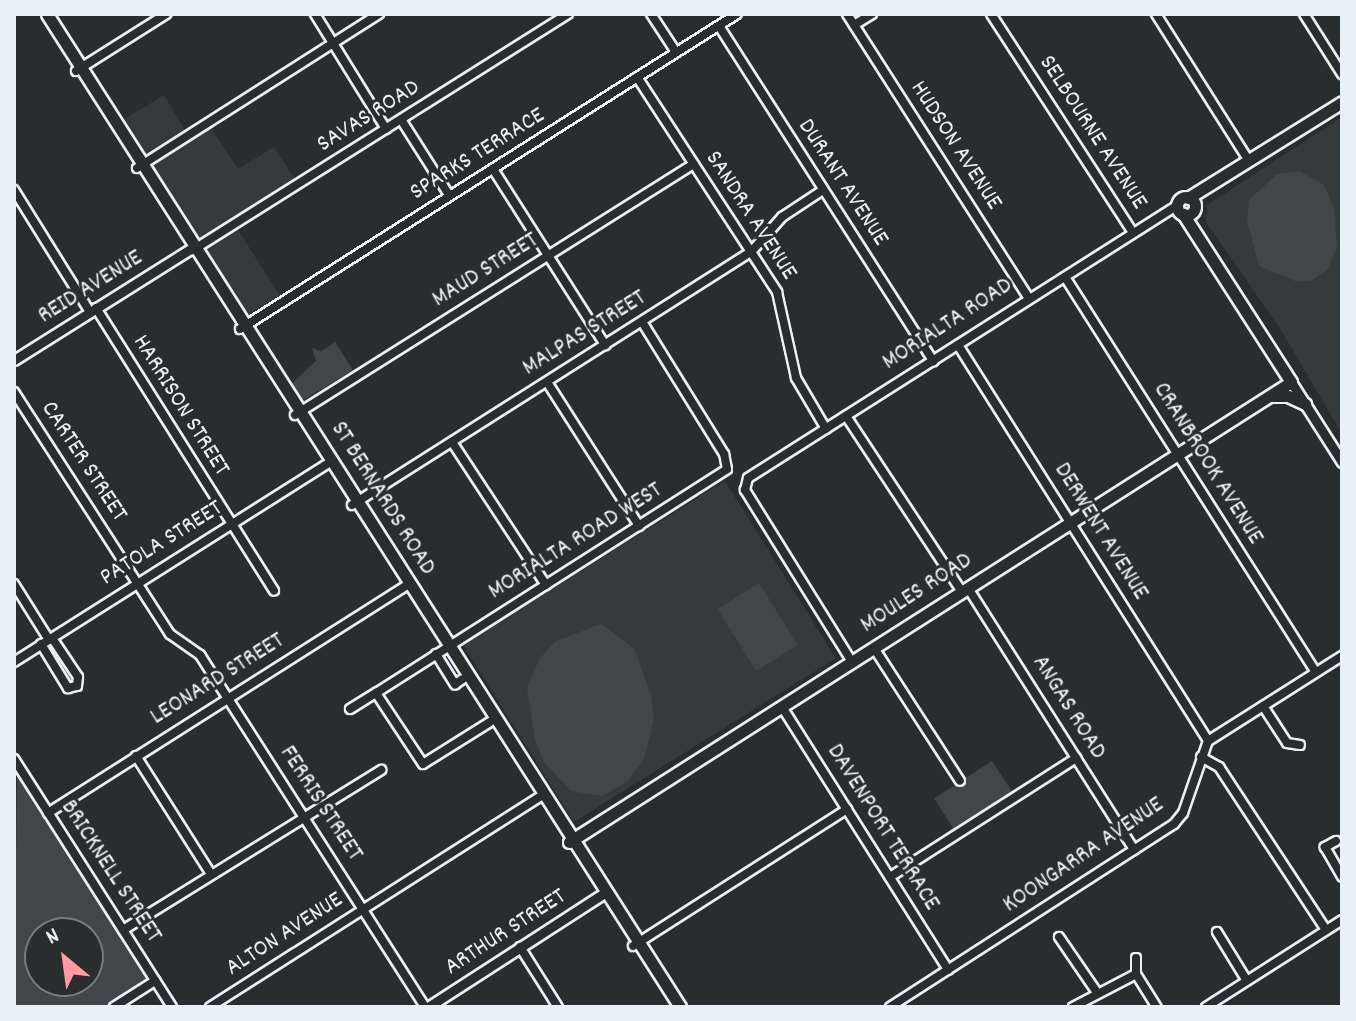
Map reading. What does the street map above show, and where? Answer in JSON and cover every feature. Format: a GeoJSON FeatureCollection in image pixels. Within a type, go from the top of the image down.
{"type":"FeatureCollection","features":[{"type":"Feature","properties":{"kind":"main road","name":"ST BERNARDS ROAD"},"geometry":{"type":"LineString","coordinates":[[39,14],[79,70]]}},
{"type":"Feature","properties":{"kind":"main road","name":"ST BERNARDS ROAD"},"geometry":{"type":"LineString","coordinates":[[47,14],[79,70],[407,584],[443,650],[680,1007]]}},
{"type":"Feature","properties":{"kind":"main road","name":"MORIALTA ROAD"},"geometry":{"type":"LineString","coordinates":[[1187,207],[1214,183],[1342,102]]}},
{"type":"Feature","properties":{"kind":"main road"},"geometry":{"type":"LineString","coordinates":[[1187,207],[1200,237],[1291,382]]}},
{"type":"Feature","properties":{"kind":"main road","name":"MOULES ROAD"},"geometry":{"type":"LineString","coordinates":[[571,842],[1291,382]]}},
{"type":"Feature","properties":{"kind":"main road"},"geometry":{"type":"LineString","coordinates":[[1267,397],[1288,396],[1305,404]]}},
{"type":"Feature","properties":{"kind":"main road","name":"ST BERNARDS ROAD"},"geometry":{"type":"LineString","coordinates":[[443,650],[542,796]]}},
{"type":"Feature","properties":{"kind":"main road","name":"ST BERNARDS ROAD"},"geometry":{"type":"LineString","coordinates":[[636,944],[672,1007]]}},
{"type":"Feature","properties":{"kind":"street"},"geometry":{"type":"LineString","coordinates":[[79,70],[166,14]]}},
{"type":"Feature","properties":{"kind":"street"},"geometry":{"type":"LineString","coordinates":[[315,14],[386,129]]}},
{"type":"Feature","properties":{"kind":"street"},"geometry":{"type":"LineString","coordinates":[[140,166],[379,14]]}},
{"type":"Feature","properties":{"kind":"street","name":"SAVAS ROAD"},"geometry":{"type":"LineString","coordinates":[[194,250],[568,14]]}},
{"type":"Feature","properties":{"kind":"street"},"geometry":{"type":"LineString","coordinates":[[651,14],[676,52]]}},
{"type":"Feature","properties":{"kind":"street","name":"SPARKS TERRACE"},"geometry":{"type":"LineString","coordinates":[[243,327],[737,14]]}},
{"type":"Feature","properties":{"kind":"street","name":"HUDSON AVENUE"},"geometry":{"type":"LineString","coordinates":[[847,14],[1029,299]]}},
{"type":"Feature","properties":{"kind":"street"},"geometry":{"type":"LineString","coordinates":[[854,25],[872,14]]}},
{"type":"Feature","properties":{"kind":"street","name":"SELBOURNE AVENUE"},"geometry":{"type":"LineString","coordinates":[[991,14],[1133,233]]}},
{"type":"Feature","properties":{"kind":"street"},"geometry":{"type":"LineString","coordinates":[[1156,14],[1249,161]]}},
{"type":"Feature","properties":{"kind":"street"},"geometry":{"type":"LineString","coordinates":[[1304,14],[1342,74]]}},
{"type":"Feature","properties":{"kind":"street","name":"DURANT AVENUE"},"geometry":{"type":"LineString","coordinates":[[719,26],[933,361]]}},
{"type":"Feature","properties":{"kind":"street","name":"SANDRA AVENUE"},"geometry":{"type":"LineString","coordinates":[[637,77],[777,292],[796,378],[826,429]]}},
{"type":"Feature","properties":{"kind":"street"},"geometry":{"type":"LineString","coordinates":[[402,121],[449,195]]}},
{"type":"Feature","properties":{"kind":"street","name":"MAUD STREET"},"geometry":{"type":"LineString","coordinates":[[298,414],[693,164]]}},
{"type":"Feature","properties":{"kind":"street"},"geometry":{"type":"LineString","coordinates":[[493,169],[605,345]]}},
{"type":"Feature","properties":{"kind":"street","name":"HARRISON STREET"},"geometry":{"type":"LineString","coordinates":[[14,190],[274,591]]}},
{"type":"Feature","properties":{"kind":"street","name":"MALPAS STREET"},"geometry":{"type":"LineString","coordinates":[[355,504],[751,252],[782,217],[823,190]]}},
{"type":"Feature","properties":{"kind":"street","name":"MORIALTA ROAD"},"geometry":{"type":"LineString","coordinates":[[852,662],[745,484],[1133,233],[1187,207]]}},
{"type":"Feature","properties":{"kind":"street","name":"REID AVENUE"},"geometry":{"type":"LineString","coordinates":[[14,360],[194,250]]}},
{"type":"Feature","properties":{"kind":"street","name":"CRANBROOK AVENUE"},"geometry":{"type":"LineString","coordinates":[[1065,277],[1316,672]]}},
{"type":"Feature","properties":{"kind":"street","name":"MORIALTA ROAD WEST"},"geometry":{"type":"LineString","coordinates":[[350,709],[727,467],[642,322]]}},
{"type":"Feature","properties":{"kind":"street","name":"DERWENT AVENUE"},"geometry":{"type":"LineString","coordinates":[[958,345],[1208,741]]}},
{"type":"Feature","properties":{"kind":"street"},"geometry":{"type":"LineString","coordinates":[[547,382],[639,526]]}},
{"type":"Feature","properties":{"kind":"street"},"geometry":{"type":"LineString","coordinates":[[1291,382],[1342,462]]}},
{"type":"Feature","properties":{"kind":"street","name":"CARTER STREET"},"geometry":{"type":"LineString","coordinates":[[14,392],[170,634]]}},
{"type":"Feature","properties":{"kind":"street","name":"ANGAS ROAD"},"geometry":{"type":"LineString","coordinates":[[846,416],[965,590],[1134,850]]}},
{"type":"Feature","properties":{"kind":"street"},"geometry":{"type":"LineString","coordinates":[[452,442],[546,585]]}},
{"type":"Feature","properties":{"kind":"street","name":"PATOLA STREET"},"geometry":{"type":"LineString","coordinates":[[14,662],[330,463]]}},
{"type":"Feature","properties":{"kind":"street"},"geometry":{"type":"LineString","coordinates":[[14,584],[47,641],[64,683],[77,686],[78,677],[47,641]]}},
{"type":"Feature","properties":{"kind":"street","name":"LEONARD STREET"},"geometry":{"type":"LineString","coordinates":[[48,813],[407,584]]}},
{"type":"Feature","properties":{"kind":"street","name":"FERRIS STREET"},"geometry":{"type":"LineString","coordinates":[[170,634],[200,655],[426,1007]]}},
{"type":"Feature","properties":{"kind":"street"},"geometry":{"type":"LineString","coordinates":[[874,648],[960,781]]}},
{"type":"Feature","properties":{"kind":"street"},"geometry":{"type":"LineString","coordinates":[[1208,741],[1342,657]]}},
{"type":"Feature","properties":{"kind":"street"},"geometry":{"type":"LineString","coordinates":[[376,693],[423,764],[490,722]]}},
{"type":"Feature","properties":{"kind":"street"},"geometry":{"type":"LineString","coordinates":[[1263,706],[1287,743],[1300,745]]}},
{"type":"Feature","properties":{"kind":"street","name":"DAVENPORT TERRACE"},"geometry":{"type":"LineString","coordinates":[[782,707],[948,970]]}},
{"type":"Feature","properties":{"kind":"street","name":"KOONGARRA AVENUE"},"geometry":{"type":"LineString","coordinates":[[892,1006],[1179,819],[1208,741]]}},
{"type":"Feature","properties":{"kind":"street"},"geometry":{"type":"LineString","coordinates":[[136,756],[211,874]]}},
{"type":"Feature","properties":{"kind":"street"},"geometry":{"type":"LineString","coordinates":[[1201,757],[1219,767],[1326,930]]}},
{"type":"Feature","properties":{"kind":"street"},"geometry":{"type":"LineString","coordinates":[[890,877],[1076,758]]}},
{"type":"Feature","properties":{"kind":"street","name":"BRICKNELL STREET"},"geometry":{"type":"LineString","coordinates":[[14,759],[172,1007]]}},
{"type":"Feature","properties":{"kind":"street"},"geometry":{"type":"LineString","coordinates":[[123,930],[381,770]]}},
{"type":"Feature","properties":{"kind":"street","name":"ALTON AVENUE"},"geometry":{"type":"LineString","coordinates":[[210,1007],[542,796]]}},
{"type":"Feature","properties":{"kind":"street"},"geometry":{"type":"LineString","coordinates":[[636,944],[847,809]]}},
{"type":"Feature","properties":{"kind":"street"},"geometry":{"type":"LineString","coordinates":[[1336,841],[1325,847],[1342,877]]}},
{"type":"Feature","properties":{"kind":"street","name":"ARTHUR STREET"},"geometry":{"type":"LineString","coordinates":[[426,1007],[603,894]]}},
{"type":"Feature","properties":{"kind":"street"},"geometry":{"type":"LineString","coordinates":[[1206,1007],[1342,920]]}},
{"type":"Feature","properties":{"kind":"street"},"geometry":{"type":"LineString","coordinates":[[1217,932],[1247,981]]}},
{"type":"Feature","properties":{"kind":"street"},"geometry":{"type":"LineString","coordinates":[[1059,937],[1096,991]]}},
{"type":"Feature","properties":{"kind":"street"},"geometry":{"type":"LineString","coordinates":[[520,947],[558,1007]]}},
{"type":"Feature","properties":{"kind":"street"},"geometry":{"type":"LineString","coordinates":[[1136,958],[1136,974],[1157,1007]]}},
{"type":"Feature","properties":{"kind":"street"},"geometry":{"type":"LineString","coordinates":[[1073,1007],[1096,991],[1136,974]]}},
{"type":"Feature","properties":{"kind":"street"},"geometry":{"type":"LineString","coordinates":[[114,1007],[155,981]]}},
{"type":"Feature","properties":{"kind":"shaded area"},"geometry":{"type":"Polygon","coordinates":[[[164,95],[190,139],[210,127],[238,169],[274,147],[296,181],[233,222],[280,296],[248,315],[123,120],[164,95]]]}},
{"type":"Feature","properties":{"kind":"shaded area"},"geometry":{"type":"Polygon","coordinates":[[[1342,117],[1342,434],[1281,330],[1206,222],[1207,205],[1342,117]]]}},
{"type":"Feature","properties":{"kind":"shaded area"},"geometry":{"type":"Polygon","coordinates":[[[1300,171],[1324,185],[1334,208],[1337,248],[1327,270],[1310,281],[1295,281],[1259,266],[1247,220],[1249,200],[1277,174],[1300,171]]]}},
{"type":"Feature","properties":{"kind":"shaded area"},"geometry":{"type":"Polygon","coordinates":[[[335,342],[353,370],[302,401],[291,384],[316,361],[312,348],[321,351],[335,342]]]}},
{"type":"Feature","properties":{"kind":"shaded area"},"geometry":{"type":"Polygon","coordinates":[[[725,481],[836,658],[574,822],[463,645],[725,481]]]}},
{"type":"Feature","properties":{"kind":"shaded area"},"geometry":{"type":"Polygon","coordinates":[[[759,583],[798,645],[756,671],[717,609],[759,583]]]}},
{"type":"Feature","properties":{"kind":"shaded area"},"geometry":{"type":"Polygon","coordinates":[[[601,624],[634,648],[651,694],[654,719],[644,759],[627,782],[602,796],[571,791],[544,762],[535,740],[527,687],[540,658],[556,641],[601,624]]]}},
{"type":"Feature","properties":{"kind":"shaded area"},"geometry":{"type":"Polygon","coordinates":[[[992,761],[1013,793],[955,830],[934,799],[992,761]]]}},
{"type":"Feature","properties":{"kind":"shaded area"},"geometry":{"type":"Polygon","coordinates":[[[17,775],[148,979],[104,1007],[14,1007],[17,775]]]}}]}
